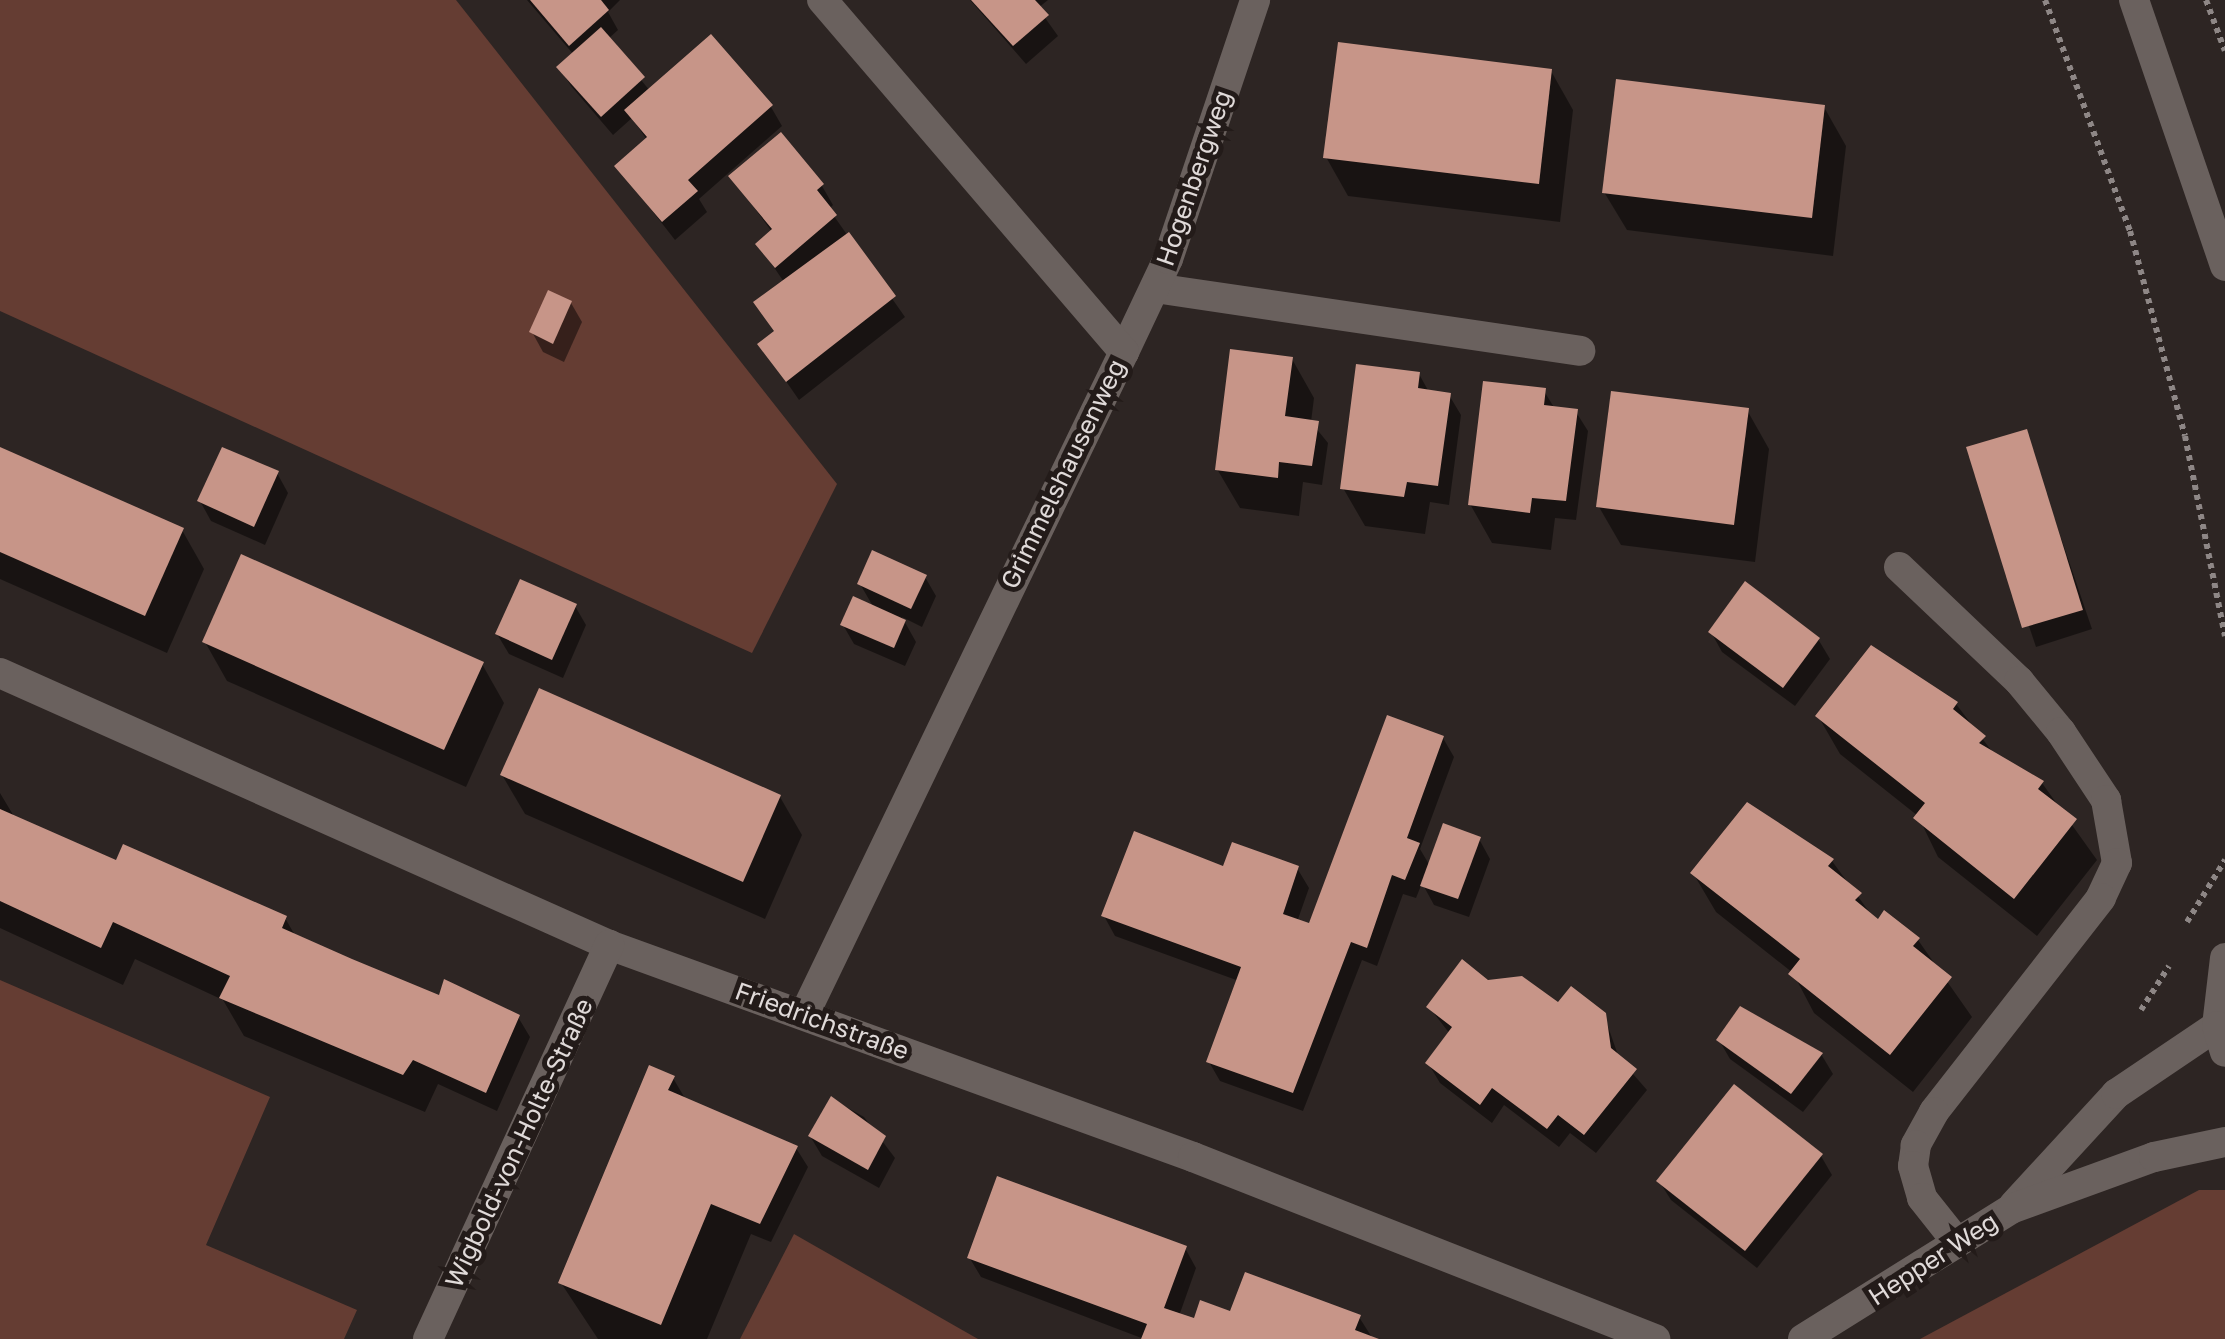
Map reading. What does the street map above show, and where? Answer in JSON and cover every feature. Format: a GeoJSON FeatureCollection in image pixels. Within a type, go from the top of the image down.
{"type":"FeatureCollection","features":[{"type":"Feature","properties":{"kind":"street","name":"Grimmelshausenweg"},"geometry":{"type":"LineString","coordinates":[[804,1013],[1124,352],[822,0]]}},
{"type":"Feature","properties":{"kind":"street","name":"Hogenbergweg"},"geometry":{"type":"LineString","coordinates":[[1124,352],[1154,288],[1255,0]]}},
{"type":"Feature","properties":{"kind":"street"},"geometry":{"type":"LineString","coordinates":[[2134,0],[2225,266]]}},
{"type":"Feature","properties":{"kind":"street"},"geometry":{"type":"LineString","coordinates":[[1154,288],[1580,351]]}},
{"type":"Feature","properties":{"kind":"street"},"geometry":{"type":"LineString","coordinates":[[1899,566],[2019,681],[2062,732],[2106,800],[2117,862],[2101,898],[1934,1112],[1916,1144],[1912,1166],[1922,1198],[1957,1242]]}},
{"type":"Feature","properties":{"kind":"street","name":"Friedrichstraße"},"geometry":{"type":"LineString","coordinates":[[0,673],[608,945],[804,1013],[1656,1339]]}},
{"type":"Feature","properties":{"kind":"street","name":"Wigbold-von-Holte-Straße"},"geometry":{"type":"LineString","coordinates":[[428,1339],[608,945]]}},
{"type":"Feature","properties":{"kind":"street"},"geometry":{"type":"LineString","coordinates":[[2221,1039],[2225,958]]}},
{"type":"Feature","properties":{"kind":"street","name":"Hepper Weg"},"geometry":{"type":"LineString","coordinates":[[2010,1209],[2116,1094],[2221,1039]]}},
{"type":"Feature","properties":{"kind":"street","name":"Hepper Weg"},"geometry":{"type":"LineString","coordinates":[[1803,1339],[2010,1209],[2154,1158],[2225,1142]]}},
{"type":"Feature","properties":{"kind":"path"},"geometry":{"type":"LineString","coordinates":[[2046,0],[2130,231],[2185,436],[2225,636]]}},
{"type":"Feature","properties":{"kind":"path"},"geometry":{"type":"LineString","coordinates":[[2206,0],[2225,51]]}},
{"type":"Feature","properties":{"kind":"shaded area"},"geometry":{"type":"Polygon","coordinates":[[[0,0],[456,0],[837,484],[752,653],[0,311],[0,0]]]}},
{"type":"Feature","properties":{"kind":"shaded area"},"geometry":{"type":"Polygon","coordinates":[[[0,980],[270,1097],[206,1245],[357,1310],[344,1339],[0,1339],[0,980]]]}},
{"type":"Feature","properties":{"kind":"shaded area"},"geometry":{"type":"Polygon","coordinates":[[[2199,1190],[2225,1190],[2225,1339],[1920,1339],[2199,1190]]]}},
{"type":"Feature","properties":{"kind":"shaded area"},"geometry":{"type":"Polygon","coordinates":[[[794,1234],[978,1339],[740,1339],[794,1234]]]}},
{"type":"Feature","properties":{"kind":"building"},"geometry":{"type":"Polygon","coordinates":[[[530,0],[601,0],[609,10],[569,46],[530,0]]]}},
{"type":"Feature","properties":{"kind":"building"},"geometry":{"type":"Polygon","coordinates":[[[971,0],[1035,0],[1049,15],[1013,46],[971,0]]]}},
{"type":"Feature","properties":{"kind":"building"},"geometry":{"type":"Polygon","coordinates":[[[601,27],[645,77],[601,117],[556,67],[601,27]]]}},
{"type":"Feature","properties":{"kind":"building"},"geometry":{"type":"Polygon","coordinates":[[[711,34],[773,105],[688,180],[698,191],[662,222],[614,166],[647,137],[624,110],[711,34]]]}},
{"type":"Feature","properties":{"kind":"building"},"geometry":{"type":"Polygon","coordinates":[[[1338,42],[1552,69],[1539,184],[1323,158],[1338,42]]]}},
{"type":"Feature","properties":{"kind":"building"},"geometry":{"type":"Polygon","coordinates":[[[1616,79],[1825,105],[1812,218],[1602,193],[1616,79]]]}},
{"type":"Feature","properties":{"kind":"building"},"geometry":{"type":"Polygon","coordinates":[[[781,132],[824,184],[817,190],[837,215],[775,268],[755,244],[772,229],[728,176],[781,132]]]}},
{"type":"Feature","properties":{"kind":"building"},"geometry":{"type":"Polygon","coordinates":[[[849,232],[896,296],[786,382],[757,344],[774,331],[753,302],[849,232]]]}},
{"type":"Feature","properties":{"kind":"building"},"geometry":{"type":"Polygon","coordinates":[[[548,290],[572,301],[553,344],[529,332],[548,290]]]}},
{"type":"Feature","properties":{"kind":"building"},"geometry":{"type":"Polygon","coordinates":[[[1230,349],[1293,357],[1285,416],[1319,421],[1312,466],[1279,462],[1278,478],[1215,470],[1230,349]]]}},
{"type":"Feature","properties":{"kind":"building"},"geometry":{"type":"Polygon","coordinates":[[[1356,364],[1420,372],[1418,388],[1451,393],[1438,486],[1407,482],[1404,497],[1340,489],[1356,364]]]}},
{"type":"Feature","properties":{"kind":"building"},"geometry":{"type":"Polygon","coordinates":[[[1483,381],[1546,388],[1544,405],[1578,409],[1566,501],[1532,498],[1530,513],[1468,505],[1483,381]]]}},
{"type":"Feature","properties":{"kind":"building"},"geometry":{"type":"Polygon","coordinates":[[[1611,391],[1749,408],[1734,525],[1596,507],[1611,391]]]}},
{"type":"Feature","properties":{"kind":"building"},"geometry":{"type":"Polygon","coordinates":[[[2027,429],[2083,610],[2022,628],[1966,447],[2027,429]]]}},
{"type":"Feature","properties":{"kind":"building"},"geometry":{"type":"Polygon","coordinates":[[[0,447],[184,528],[145,616],[0,552],[0,447]]]}},
{"type":"Feature","properties":{"kind":"building"},"geometry":{"type":"Polygon","coordinates":[[[222,447],[279,471],[254,527],[197,501],[222,447]]]}},
{"type":"Feature","properties":{"kind":"building"},"geometry":{"type":"Polygon","coordinates":[[[872,550],[927,575],[911,609],[857,584],[872,550]]]}},
{"type":"Feature","properties":{"kind":"building"},"geometry":{"type":"Polygon","coordinates":[[[241,554],[484,662],[444,750],[202,642],[241,554]]]}},
{"type":"Feature","properties":{"kind":"building"},"geometry":{"type":"Polygon","coordinates":[[[520,579],[577,604],[552,660],[495,634],[520,579]]]}},
{"type":"Feature","properties":{"kind":"building"},"geometry":{"type":"Polygon","coordinates":[[[1745,581],[1820,638],[1783,688],[1708,632],[1745,581]]]}},
{"type":"Feature","properties":{"kind":"building"},"geometry":{"type":"Polygon","coordinates":[[[853,596],[906,620],[894,648],[840,625],[853,596]]]}},
{"type":"Feature","properties":{"kind":"building"},"geometry":{"type":"Polygon","coordinates":[[[1871,645],[1958,702],[1953,709],[1986,736],[1979,743],[2044,781],[2038,789],[2077,819],[2014,899],[1913,818],[1925,803],[1815,716],[1871,645]]]}},
{"type":"Feature","properties":{"kind":"building"},"geometry":{"type":"Polygon","coordinates":[[[539,688],[781,795],[743,882],[500,775],[539,688]]]}},
{"type":"Feature","properties":{"kind":"building"},"geometry":{"type":"Polygon","coordinates":[[[1387,715],[1444,736],[1407,838],[1420,843],[1405,880],[1392,875],[1367,948],[1351,942],[1293,1093],[1206,1062],[1241,967],[1101,916],[1134,831],[1223,866],[1232,842],[1299,866],[1283,914],[1309,923],[1387,715]]]}},
{"type":"Feature","properties":{"kind":"building"},"geometry":{"type":"Polygon","coordinates":[[[1747,802],[1834,859],[1828,866],[1862,893],[1855,900],[1878,919],[1884,910],[1920,938],[1913,946],[1952,977],[1890,1055],[1788,974],[1800,959],[1690,873],[1747,802]]]}},
{"type":"Feature","properties":{"kind":"building"},"geometry":{"type":"Polygon","coordinates":[[[0,809],[116,860],[123,844],[287,916],[282,928],[352,959],[439,995],[444,979],[520,1015],[486,1093],[413,1060],[403,1075],[219,998],[230,976],[113,922],[101,948],[0,901],[0,809]]]}},
{"type":"Feature","properties":{"kind":"building"},"geometry":{"type":"Polygon","coordinates":[[[1443,823],[1481,837],[1458,899],[1420,886],[1443,823]]]}},
{"type":"Feature","properties":{"kind":"building"},"geometry":{"type":"Polygon","coordinates":[[[1462,959],[1488,980],[1522,976],[1558,1002],[1571,986],[1606,1013],[1611,1048],[1637,1069],[1584,1135],[1558,1115],[1547,1129],[1492,1088],[1480,1105],[1425,1063],[1452,1027],[1426,1007],[1462,959]]]}},
{"type":"Feature","properties":{"kind":"building"},"geometry":{"type":"Polygon","coordinates":[[[1740,1006],[1823,1053],[1791,1094],[1716,1040],[1740,1006]]]}},
{"type":"Feature","properties":{"kind":"building"},"geometry":{"type":"Polygon","coordinates":[[[649,1065],[675,1076],[668,1090],[798,1146],[760,1224],[711,1204],[661,1325],[558,1283],[649,1065]]]}},
{"type":"Feature","properties":{"kind":"building"},"geometry":{"type":"Polygon","coordinates":[[[1734,1084],[1823,1154],[1745,1251],[1656,1181],[1734,1084]]]}},
{"type":"Feature","properties":{"kind":"building"},"geometry":{"type":"Polygon","coordinates":[[[831,1096],[886,1136],[868,1170],[808,1136],[831,1096]]]}},
{"type":"Feature","properties":{"kind":"building"},"geometry":{"type":"Polygon","coordinates":[[[997,1176],[1187,1246],[1164,1308],[1194,1318],[1200,1300],[1230,1311],[1245,1272],[1361,1315],[1355,1330],[1379,1339],[1141,1339],[1147,1324],[967,1258],[997,1176]]]}}]}
